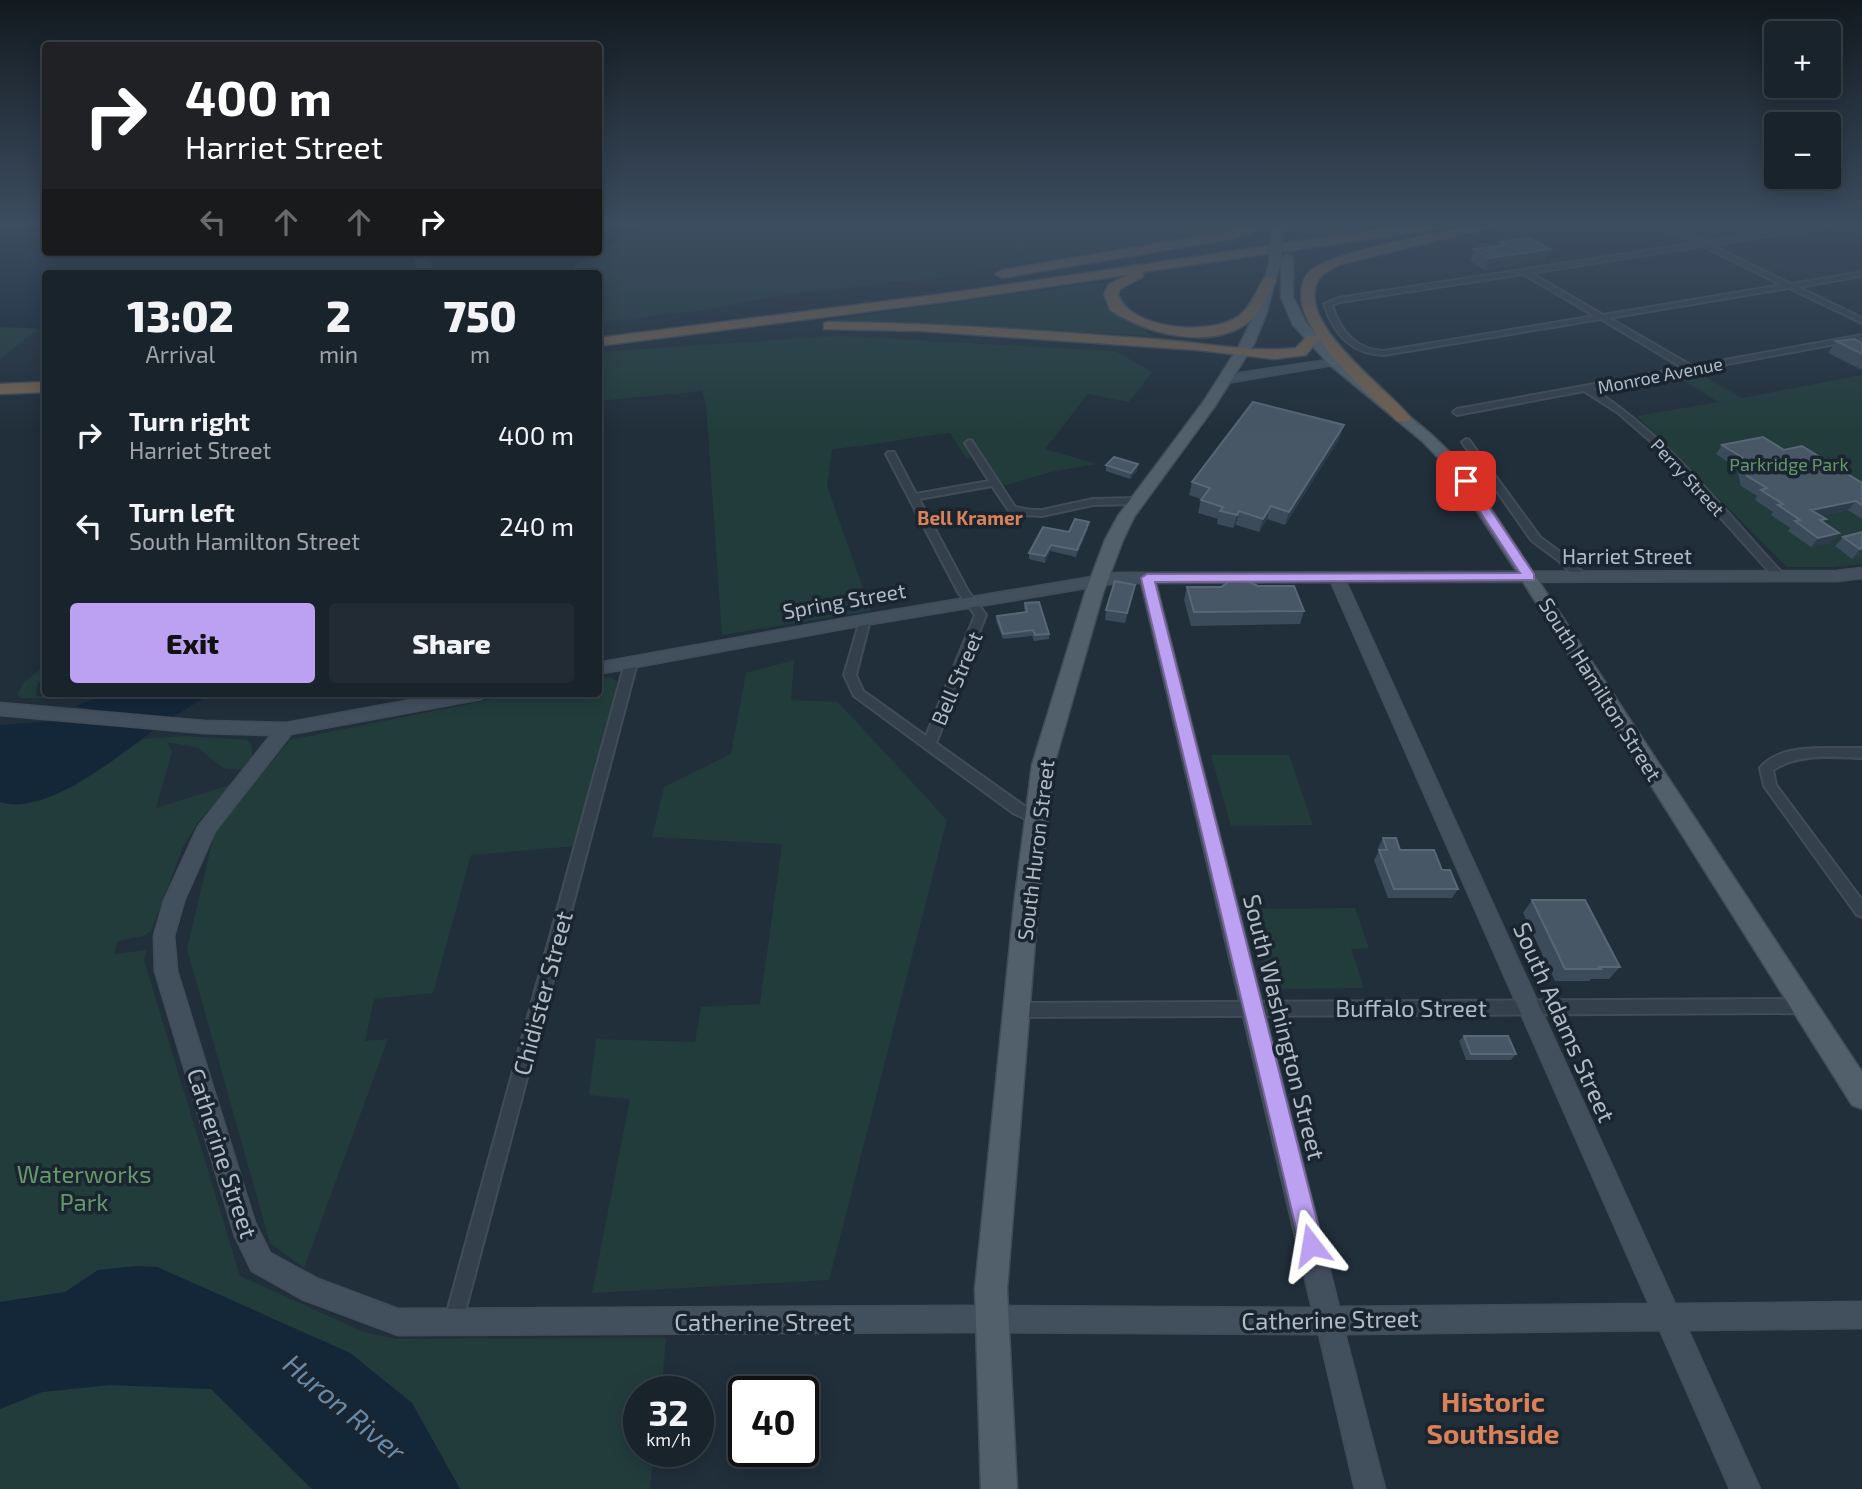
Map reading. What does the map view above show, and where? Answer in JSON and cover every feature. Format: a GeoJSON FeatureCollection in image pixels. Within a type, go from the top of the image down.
{"type":"FeatureCollection","features":[{"type":"Feature","properties":{"kind":"highway"},"geometry":{"type":"LineString","coordinates":[[771,313],[883,292]]}},
{"type":"Feature","properties":{"kind":"highway"},"geometry":{"type":"LineString","coordinates":[[602,333],[771,313],[914,292]]}},
{"type":"Feature","properties":{"kind":"highway"},"geometry":{"type":"LineString","coordinates":[[602,342],[976,292]]}},
{"type":"Feature","properties":{"kind":"highway"},"geometry":{"type":"LineString","coordinates":[[1112,292],[1115,307],[1132,318],[1155,327],[1183,331],[1216,330],[1245,318],[1262,292]]}},
{"type":"Feature","properties":{"kind":"highway"},"geometry":{"type":"LineString","coordinates":[[1306,292],[1310,310],[1325,337],[1403,418]]}},
{"type":"Feature","properties":{"kind":"highway"},"geometry":{"type":"LineString","coordinates":[[602,342],[822,326],[886,326],[1294,354],[1305,349],[1312,339]]}},
{"type":"Feature","properties":{"kind":"highway"},"geometry":{"type":"LineString","coordinates":[[0,380],[42,377]]}},
{"type":"Feature","properties":{"kind":"highway"},"geometry":{"type":"LineString","coordinates":[[0,389],[42,387]]}},
{"type":"Feature","properties":{"kind":"main road","name":"South Huron Street"},"geometry":{"type":"LineString","coordinates":[[999,1489],[991,1289],[1026,905],[1044,765],[1098,580],[1114,540],[1137,501],[1226,379],[1260,315],[1266,292]]}},
{"type":"Feature","properties":{"kind":"main road","name":"South Hamilton Street"},"geometry":{"type":"LineString","coordinates":[[1288,292],[1292,312],[1312,339],[1455,466],[1530,577],[1862,1096]]}},
{"type":"Feature","properties":{"kind":"street"},"geometry":{"type":"LineString","coordinates":[[1399,292],[1328,304],[1334,322],[1355,347],[1362,351],[1384,353],[1751,292]]}},
{"type":"Feature","properties":{"kind":"street"},"geometry":{"type":"LineString","coordinates":[[1561,292],[1691,369]]}},
{"type":"Feature","properties":{"kind":"street"},"geometry":{"type":"LineString","coordinates":[[1803,292],[1862,321]]}},
{"type":"Feature","properties":{"kind":"street","name":"Monroe Avenue"},"geometry":{"type":"LineString","coordinates":[[1457,412],[1862,337]]}},
{"type":"Feature","properties":{"kind":"street"},"geometry":{"type":"LineString","coordinates":[[1226,379],[1335,362]]}},
{"type":"Feature","properties":{"kind":"street","name":"Perry Street"},"geometry":{"type":"LineString","coordinates":[[1587,388],[1620,410],[1658,443],[1779,576]]}},
{"type":"Feature","properties":{"kind":"street"},"geometry":{"type":"LineString","coordinates":[[1466,442],[1536,539],[1580,576]]}},
{"type":"Feature","properties":{"kind":"street"},"geometry":{"type":"LineString","coordinates":[[969,443],[1012,509],[1024,514],[1092,502],[1137,501]]}},
{"type":"Feature","properties":{"kind":"street","name":"Bell Street"},"geometry":{"type":"LineString","coordinates":[[891,454],[963,592],[981,615],[929,744]]}},
{"type":"Feature","properties":{"kind":"street"},"geometry":{"type":"LineString","coordinates":[[913,497],[995,483]]}},
{"type":"Feature","properties":{"kind":"street","name":"Harriet Street"},"geometry":{"type":"LineString","coordinates":[[1098,580],[1779,576],[1862,573]]}},
{"type":"Feature","properties":{"kind":"street","name":"South Adams Street"},"geometry":{"type":"LineString","coordinates":[[1336,577],[1745,1489]]}},
{"type":"Feature","properties":{"kind":"street","name":"South Washington Street"},"geometry":{"type":"LineString","coordinates":[[1147,578],[1370,1489]]}},
{"type":"Feature","properties":{"kind":"street","name":"Spring Street"},"geometry":{"type":"LineString","coordinates":[[602,668],[1098,580]]}},
{"type":"Feature","properties":{"kind":"street"},"geometry":{"type":"LineString","coordinates":[[865,620],[849,675],[858,693],[1037,819]]}},
{"type":"Feature","properties":{"kind":"street","name":"Chidister Street"},"geometry":{"type":"LineString","coordinates":[[453,1323],[631,663]]}},
{"type":"Feature","properties":{"kind":"street"},"geometry":{"type":"LineString","coordinates":[[0,709],[204,727],[286,729],[459,697]]}},
{"type":"Feature","properties":{"kind":"street","name":"Catherine Street"},"geometry":{"type":"LineString","coordinates":[[286,729],[207,827],[174,901],[164,936],[166,971],[244,1227],[261,1262],[312,1290],[398,1322],[1330,1320],[1862,1315]]}},
{"type":"Feature","properties":{"kind":"street"},"geometry":{"type":"LineString","coordinates":[[1862,753],[1798,754],[1778,758],[1766,768],[1770,786],[1862,911]]}},
{"type":"Feature","properties":{"kind":"street","name":"Buffalo Street"},"geometry":{"type":"LineString","coordinates":[[1017,1010],[1804,1006]]}},
{"type":"Feature","properties":{"kind":"green space"},"geometry":{"type":"Polygon","coordinates":[[[602,292],[805,292],[706,310],[602,322],[602,292]]]}},
{"type":"Feature","properties":{"kind":"green space"},"geometry":{"type":"Polygon","coordinates":[[[1027,292],[1103,292],[1111,308],[1151,336],[880,321],[824,321],[1027,292]]]}},
{"type":"Feature","properties":{"kind":"green space"},"geometry":{"type":"Polygon","coordinates":[[[0,327],[40,327],[0,359],[0,327]]]}},
{"type":"Feature","properties":{"kind":"green space"},"geometry":{"type":"Polygon","coordinates":[[[837,336],[1115,351],[1152,372],[1129,402],[1088,394],[1045,449],[1097,464],[1051,472],[1002,486],[981,456],[966,458],[950,433],[832,449],[827,486],[871,611],[722,635],[706,405],[702,391],[602,401],[602,352],[837,336]]]}},
{"type":"Feature","properties":{"kind":"green space","name":"Parkridge Park"},"geometry":{"type":"Polygon","coordinates":[[[1698,373],[1742,398],[1862,375],[1862,564],[1787,567],[1637,416],[1718,402],[1677,376],[1698,373]]]}},
{"type":"Feature","properties":{"kind":"green space"},"geometry":{"type":"Polygon","coordinates":[[[794,660],[791,700],[838,702],[947,820],[829,1280],[592,1293],[630,1099],[589,1095],[596,1039],[695,1042],[701,1007],[760,1004],[782,844],[652,837],[664,787],[731,754],[746,673],[794,660]]]}},
{"type":"Feature","properties":{"kind":"green space"},"geometry":{"type":"Polygon","coordinates":[[[42,668],[42,680],[37,685],[36,696],[86,699],[21,698],[17,694],[24,682],[42,668]]]}},
{"type":"Feature","properties":{"kind":"green space"},"geometry":{"type":"Polygon","coordinates":[[[610,676],[620,684],[576,846],[471,855],[433,993],[374,999],[365,1041],[388,1039],[304,1268],[270,1243],[187,949],[215,830],[290,740],[503,697],[602,697],[602,677],[610,676]]]}},
{"type":"Feature","properties":{"kind":"green space","name":"Waterworks Park"},"geometry":{"type":"Polygon","coordinates":[[[185,736],[247,740],[252,746],[252,758],[240,770],[223,768],[198,748],[167,742],[172,752],[156,808],[230,785],[197,824],[183,847],[151,931],[143,936],[118,941],[114,954],[147,950],[144,960],[240,1276],[364,1332],[396,1339],[666,1338],[662,1376],[623,1376],[623,1467],[652,1467],[650,1489],[460,1489],[412,1403],[350,1353],[157,1267],[98,1270],[65,1292],[0,1302],[0,802],[7,804],[70,788],[143,739],[185,736]]]}},
{"type":"Feature","properties":{"kind":"green space"},"geometry":{"type":"Polygon","coordinates":[[[1211,755],[1289,755],[1313,825],[1231,826],[1211,755]]]}},
{"type":"Feature","properties":{"kind":"green space"},"geometry":{"type":"Polygon","coordinates":[[[1355,908],[1369,948],[1351,949],[1364,988],[1272,989],[1250,909],[1355,908]]]}},
{"type":"Feature","properties":{"kind":"green space"},"geometry":{"type":"Polygon","coordinates":[[[110,1385],[211,1389],[312,1489],[0,1489],[0,1409],[42,1392],[110,1385]]]}},
{"type":"Feature","properties":{"kind":"water"},"geometry":{"type":"Polygon","coordinates":[[[0,292],[42,292],[42,329],[0,327],[0,292]]]}},
{"type":"Feature","properties":{"kind":"water"},"geometry":{"type":"Polygon","coordinates":[[[99,697],[206,697],[162,724],[85,779],[62,791],[40,800],[19,804],[0,802],[0,725],[121,716],[76,706],[99,697]]]}},
{"type":"Feature","properties":{"kind":"water","name":"Huron River"},"geometry":{"type":"Polygon","coordinates":[[[157,1267],[350,1353],[412,1403],[460,1489],[312,1489],[211,1389],[110,1385],[42,1392],[0,1409],[0,1302],[65,1292],[98,1270],[157,1267]]]}},
{"type":"Feature","properties":{"kind":"building"},"geometry":{"type":"Polygon","coordinates":[[[1854,339],[1862,343],[1862,354],[1836,341],[1854,339]]]}},
{"type":"Feature","properties":{"kind":"building"},"geometry":{"type":"Polygon","coordinates":[[[1253,402],[1344,425],[1289,512],[1271,506],[1263,519],[1239,511],[1237,515],[1220,511],[1223,507],[1201,500],[1210,488],[1192,482],[1253,402]]]}},
{"type":"Feature","properties":{"kind":"building"},"geometry":{"type":"Polygon","coordinates":[[[1763,437],[1784,450],[1802,446],[1862,483],[1862,505],[1856,501],[1811,510],[1826,519],[1820,520],[1839,533],[1818,538],[1795,521],[1800,520],[1778,505],[1783,504],[1761,490],[1767,488],[1747,476],[1743,458],[1722,445],[1763,437]]]}},
{"type":"Feature","properties":{"kind":"building"},"geometry":{"type":"Polygon","coordinates":[[[1114,457],[1138,464],[1131,473],[1106,465],[1114,457]]]}},
{"type":"Feature","properties":{"kind":"building"},"geometry":{"type":"Polygon","coordinates":[[[1075,519],[1089,522],[1077,550],[1051,545],[1045,556],[1029,553],[1043,527],[1069,532],[1075,519]]]}},
{"type":"Feature","properties":{"kind":"building"},"geometry":{"type":"Polygon","coordinates":[[[1862,532],[1860,549],[1843,537],[1862,532]]]}},
{"type":"Feature","properties":{"kind":"building"},"geometry":{"type":"Polygon","coordinates":[[[1243,579],[1258,586],[1294,586],[1304,611],[1194,612],[1187,587],[1221,587],[1231,580],[1243,579]]]}},
{"type":"Feature","properties":{"kind":"building"},"geometry":{"type":"Polygon","coordinates":[[[1115,581],[1135,585],[1127,613],[1106,610],[1115,581]]]}},
{"type":"Feature","properties":{"kind":"building"},"geometry":{"type":"Polygon","coordinates":[[[1039,602],[1049,634],[1035,635],[1033,630],[1003,634],[997,616],[1027,612],[1025,603],[1039,602]]]}},
{"type":"Feature","properties":{"kind":"building"},"geometry":{"type":"Polygon","coordinates":[[[1383,838],[1396,838],[1400,850],[1434,850],[1442,870],[1450,870],[1458,889],[1394,889],[1379,850],[1387,850],[1383,838]]]}},
{"type":"Feature","properties":{"kind":"building"},"geometry":{"type":"Polygon","coordinates":[[[1532,900],[1585,900],[1620,967],[1565,969],[1532,900]]]}},
{"type":"Feature","properties":{"kind":"building"},"geometry":{"type":"Polygon","coordinates":[[[1464,1036],[1508,1036],[1516,1054],[1471,1054],[1464,1036]]]}},
{"type":"Feature","properties":{"kind":"district","name":"Bell Kramer"},"geometry":{"type":"Point","coordinates":[970,517]}},
{"type":"Feature","properties":{"kind":"district","name":"Historic Southside"},"geometry":{"type":"Point","coordinates":[1493,1417]}},
{"type":"Feature","properties":{"kind":"route"},"geometry":{"type":"LineString","coordinates":[[1311,1245],[1147,578],[1530,577],[1466,481]]}}]}
